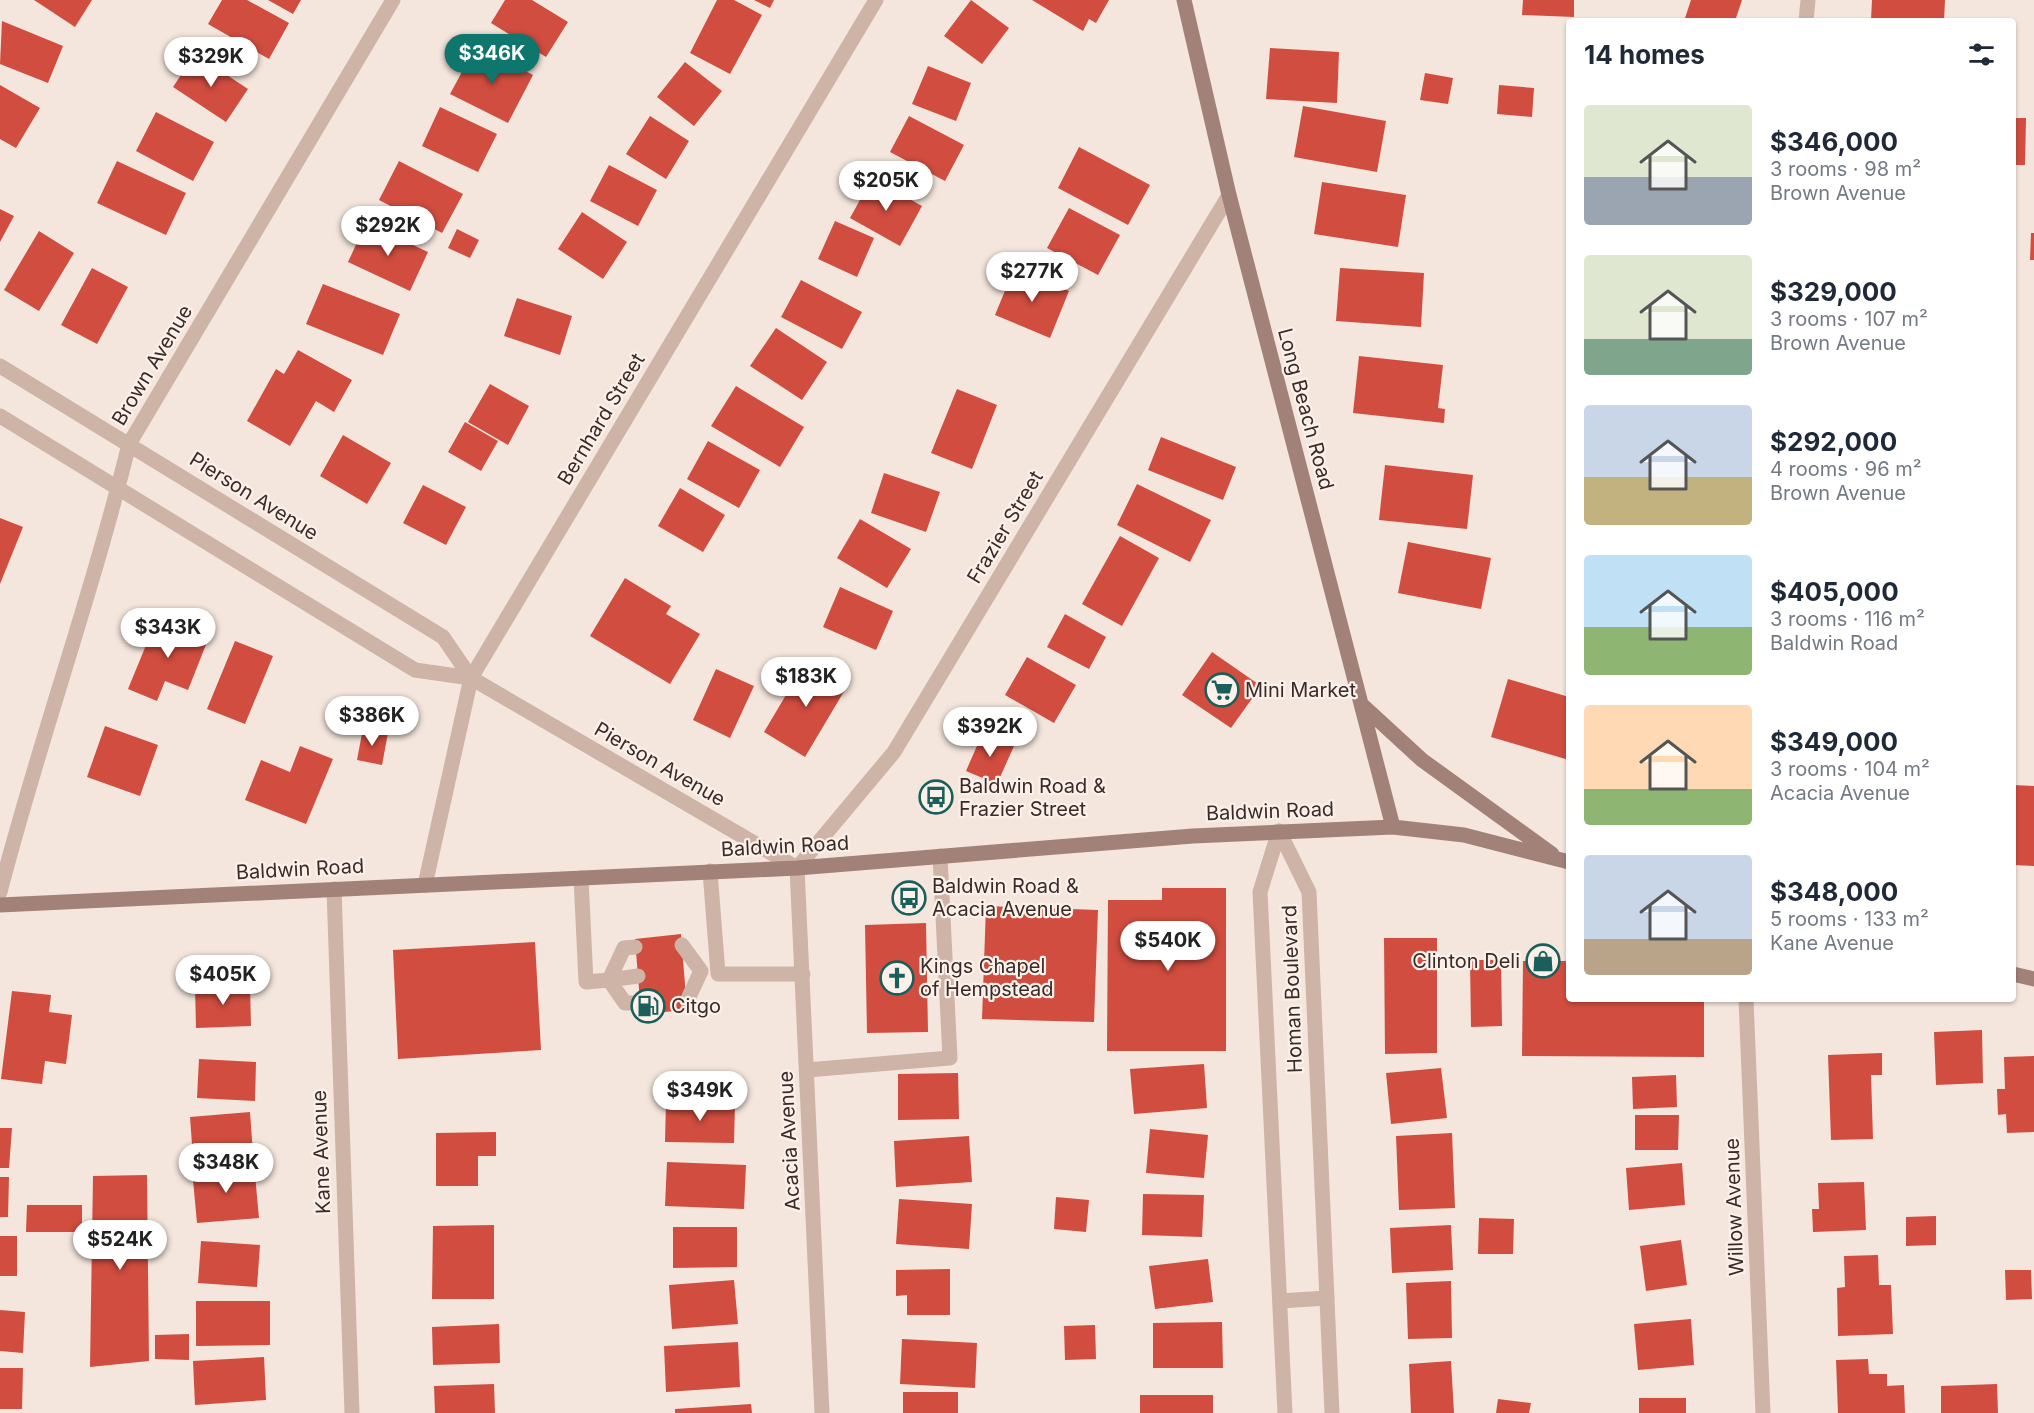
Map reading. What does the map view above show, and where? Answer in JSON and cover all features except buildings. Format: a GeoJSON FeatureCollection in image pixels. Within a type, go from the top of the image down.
{"type":"FeatureCollection","features":[{"type":"Feature","properties":{"kind":"main road","name":"Long Beach Road"},"geometry":{"type":"LineString","coordinates":[[1184,0],[1229,195],[1393,827]]}},
{"type":"Feature","properties":{"kind":"main road"},"geometry":{"type":"LineString","coordinates":[[1361,703],[1422,760],[1564,860]]}},
{"type":"Feature","properties":{"kind":"main road","name":"Baldwin Road"},"geometry":{"type":"LineString","coordinates":[[0,905],[797,868],[1279,831],[1393,827],[1464,835],[1564,860]]}},
{"type":"Feature","properties":{"kind":"main road"},"geometry":{"type":"LineString","coordinates":[[2016,975],[2034,979]]}},
{"type":"Feature","properties":{"kind":"street","name":"Brown Avenue"},"geometry":{"type":"LineString","coordinates":[[0,892],[119,487],[129,444],[393,0]]}},
{"type":"Feature","properties":{"kind":"street","name":"Bernhard Street"},"geometry":{"type":"LineString","coordinates":[[425,885],[471,678],[876,0]]}},
{"type":"Feature","properties":{"kind":"street"},"geometry":{"type":"LineString","coordinates":[[1806,18],[1808,0]]}},
{"type":"Feature","properties":{"kind":"street","name":"Frazier Street"},"geometry":{"type":"LineString","coordinates":[[797,868],[894,752],[1229,195]]}},
{"type":"Feature","properties":{"kind":"street","name":"Pierson Avenue"},"geometry":{"type":"LineString","coordinates":[[0,366],[443,637],[471,678]]}},
{"type":"Feature","properties":{"kind":"street","name":"Pierson Avenue"},"geometry":{"type":"LineString","coordinates":[[0,416],[415,670],[471,678],[797,868]]}},
{"type":"Feature","properties":{"kind":"street","name":"Homan Boulevard"},"geometry":{"type":"LineString","coordinates":[[1279,831],[1309,892],[1332,1413]]}},
{"type":"Feature","properties":{"kind":"street","name":"Homan Boulevard"},"geometry":{"type":"LineString","coordinates":[[1279,831],[1260,892],[1285,1413]]}},
{"type":"Feature","properties":{"kind":"street"},"geometry":{"type":"LineString","coordinates":[[807,1070],[950,1058],[940,856]]}},
{"type":"Feature","properties":{"kind":"street","name":"Acacia Avenue"},"geometry":{"type":"LineString","coordinates":[[797,868],[822,1413]]}},
{"type":"Feature","properties":{"kind":"street"},"geometry":{"type":"LineString","coordinates":[[710,872],[718,974]]}},
{"type":"Feature","properties":{"kind":"street"},"geometry":{"type":"LineString","coordinates":[[581,878],[586,982],[638,976]]}},
{"type":"Feature","properties":{"kind":"street","name":"Kane Avenue"},"geometry":{"type":"LineString","coordinates":[[334,889],[352,1413]]}},
{"type":"Feature","properties":{"kind":"street"},"geometry":{"type":"LineString","coordinates":[[682,945],[701,971]]}},
{"type":"Feature","properties":{"kind":"street"},"geometry":{"type":"LineString","coordinates":[[609,980],[624,948],[635,947]]}},
{"type":"Feature","properties":{"kind":"street"},"geometry":{"type":"LineString","coordinates":[[684,973],[701,971],[718,974],[802,974]]}},
{"type":"Feature","properties":{"kind":"street"},"geometry":{"type":"LineString","coordinates":[[687,1001],[701,971]]}},
{"type":"Feature","properties":{"kind":"street"},"geometry":{"type":"LineString","coordinates":[[609,980],[626,1003],[640,1003]]}},
{"type":"Feature","properties":{"kind":"street","name":"Willow Avenue"},"geometry":{"type":"LineString","coordinates":[[1746,1002],[1763,1413]]}},
{"type":"Feature","properties":{"kind":"street"},"geometry":{"type":"LineString","coordinates":[[1280,1301],[1327,1298]]}},
{"type":"Feature","properties":{"kind":"place","name":"Mini Market"},"geometry":{"type":"Point","coordinates":[1222,690]}},
{"type":"Feature","properties":{"kind":"place","name":"Baldwin Road & Frazier Street"},"geometry":{"type":"Point","coordinates":[936,797]}},
{"type":"Feature","properties":{"kind":"place","name":"Baldwin Road & Acacia Avenue"},"geometry":{"type":"Point","coordinates":[909,898]}},
{"type":"Feature","properties":{"kind":"place","name":"Clinton Deli"},"geometry":{"type":"Point","coordinates":[1543,961]}},
{"type":"Feature","properties":{"kind":"place","name":"Kings Chapel of Hempstead"},"geometry":{"type":"Point","coordinates":[897,978]}},
{"type":"Feature","properties":{"kind":"place","name":"Citgo"},"geometry":{"type":"Point","coordinates":[648,1006]}}]}
